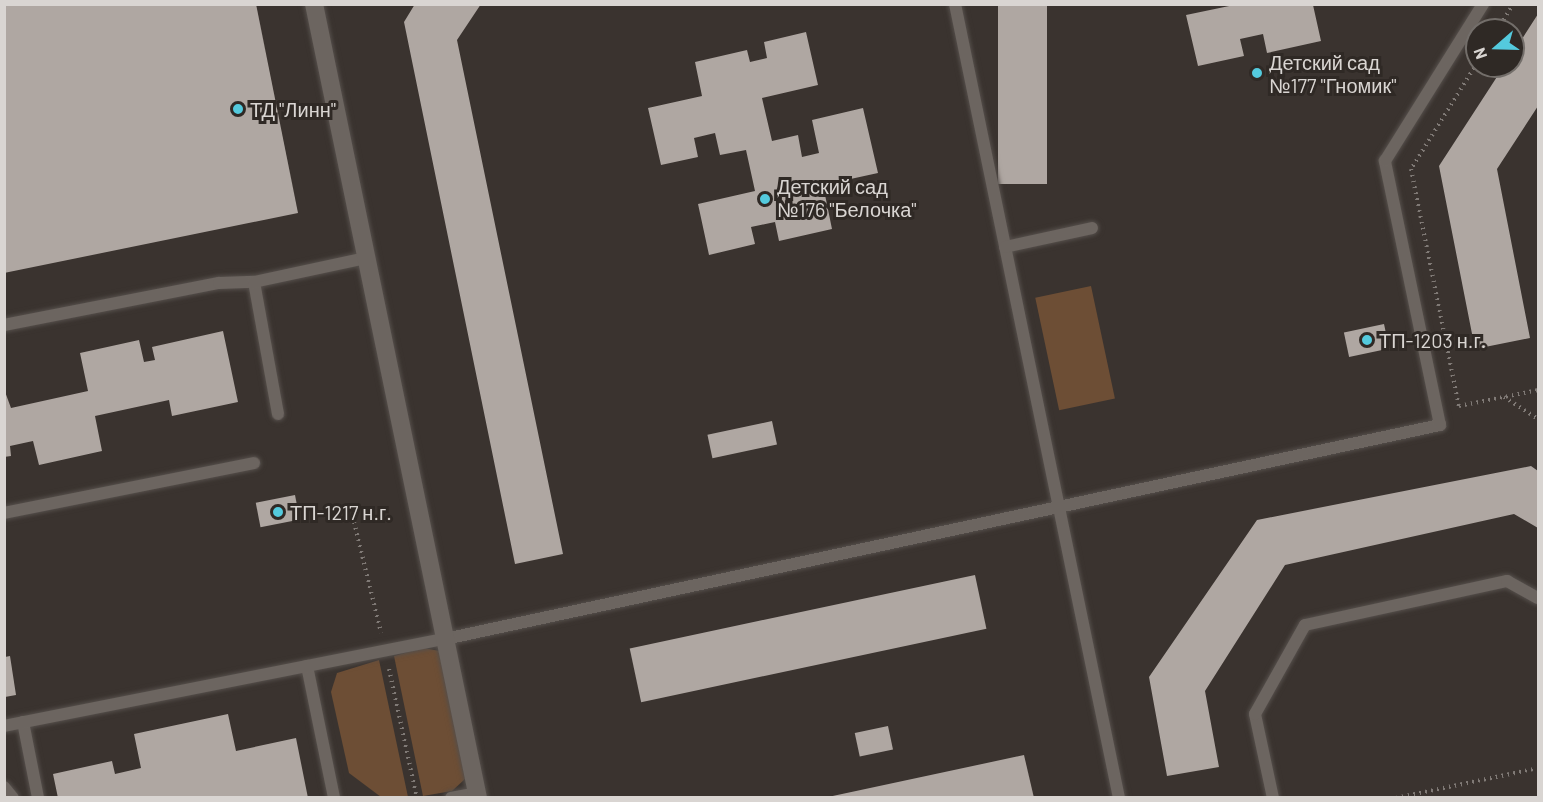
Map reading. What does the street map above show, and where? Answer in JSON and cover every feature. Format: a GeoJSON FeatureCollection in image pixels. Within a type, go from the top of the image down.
{"type":"FeatureCollection","features":[{"type":"Feature","properties":{"kind":"street"},"geometry":{"type":"LineString","coordinates":[[314,4],[478,795]]}},
{"type":"Feature","properties":{"kind":"lane"},"geometry":{"type":"LineString","coordinates":[[955,4],[1119,798]]}},
{"type":"Feature","properties":{"kind":"lane"},"geometry":{"type":"LineString","coordinates":[[4,726],[445,639],[1440,425],[1385,161],[1483,4]]}},
{"type":"Feature","properties":{"kind":"lane"},"geometry":{"type":"LineString","coordinates":[[1005,248],[1092,228]]}},
{"type":"Feature","properties":{"kind":"lane"},"geometry":{"type":"LineString","coordinates":[[4,325],[219,283],[254,282],[366,258]]}},
{"type":"Feature","properties":{"kind":"lane"},"geometry":{"type":"LineString","coordinates":[[254,282],[278,414]]}},
{"type":"Feature","properties":{"kind":"lane"},"geometry":{"type":"LineString","coordinates":[[4,513],[254,463]]}},
{"type":"Feature","properties":{"kind":"lane"},"geometry":{"type":"LineString","coordinates":[[1273,798],[1255,714],[1305,625],[1507,581],[1539,598]]}},
{"type":"Feature","properties":{"kind":"lane"},"geometry":{"type":"LineString","coordinates":[[307,666],[334,798]]}},
{"type":"Feature","properties":{"kind":"lane"},"geometry":{"type":"LineString","coordinates":[[22,723],[38,798]]}},
{"type":"Feature","properties":{"kind":"lane"},"geometry":{"type":"LineString","coordinates":[[4,787],[13,798]]}},
{"type":"Feature","properties":{"kind":"lane"},"geometry":{"type":"LineString","coordinates":[[451,798],[478,795]]}},
{"type":"Feature","properties":{"kind":"path"},"geometry":{"type":"LineString","coordinates":[[1504,18],[1513,4]]}},
{"type":"Feature","properties":{"kind":"path"},"geometry":{"type":"LineString","coordinates":[[1468,78],[1411,169],[1459,406],[1539,390]]}},
{"type":"Feature","properties":{"kind":"path"},"geometry":{"type":"LineString","coordinates":[[1504,397],[1539,419]]}},
{"type":"Feature","properties":{"kind":"path"},"geometry":{"type":"LineString","coordinates":[[1396,798],[1539,768]]}},
{"type":"Feature","properties":{"kind":"shaded area"},"geometry":{"type":"Polygon","coordinates":[[[1091,286],[1115,398],[1059,410],[1035,298],[1091,286]]]}},
{"type":"Feature","properties":{"kind":"shaded area"},"geometry":{"type":"Polygon","coordinates":[[[423,648],[440,651],[465,779],[452,791],[423,796],[394,656],[423,648]]]}},
{"type":"Feature","properties":{"kind":"shaded area"},"geometry":{"type":"Polygon","coordinates":[[[379,660],[408,797],[381,797],[349,773],[331,692],[337,673],[379,660]]]}},
{"type":"Feature","properties":{"kind":"building"},"geometry":{"type":"Polygon","coordinates":[[[4,4],[256,4],[298,213],[4,273],[4,4]]]}},
{"type":"Feature","properties":{"kind":"building"},"geometry":{"type":"Polygon","coordinates":[[[415,4],[481,4],[457,40],[563,554],[515,564],[404,22],[415,4]]]}},
{"type":"Feature","properties":{"kind":"building"},"geometry":{"type":"Polygon","coordinates":[[[998,4],[1047,4],[1047,184],[998,184],[998,4]]]}},
{"type":"Feature","properties":{"kind":"building"},"geometry":{"type":"Polygon","coordinates":[[[1234,5],[1313,5],[1321,41],[1267,53],[1263,34],[1240,39],[1244,56],[1198,66],[1186,15],[1234,5]]]}},
{"type":"Feature","properties":{"kind":"building"},"geometry":{"type":"Polygon","coordinates":[[[1538,14],[1538,106],[1497,169],[1530,338],[1475,349],[1439,166],[1496,78],[1525,78],[1525,34],[1538,14]]]}},
{"type":"Feature","properties":{"kind":"building"},"geometry":{"type":"Polygon","coordinates":[[[806,32],[818,85],[762,98],[772,141],[798,135],[802,157],[819,153],[812,120],[863,108],[878,173],[823,185],[832,229],[779,241],[775,222],[751,227],[755,244],[709,255],[698,204],[755,191],[746,150],[720,155],[715,133],[694,138],[698,157],[661,165],[648,108],[702,96],[695,62],[747,50],[750,62],[767,58],[764,42],[806,32]]]}},
{"type":"Feature","properties":{"kind":"building","name":"ТП-1203 н.г."},"geometry":{"type":"Polygon","coordinates":[[[1384,324],[1389,348],[1349,357],[1344,333],[1384,324]]]}},
{"type":"Feature","properties":{"kind":"building"},"geometry":{"type":"Polygon","coordinates":[[[223,331],[238,402],[172,416],[169,400],[95,416],[102,451],[39,465],[33,441],[10,446],[11,456],[4,457],[4,389],[11,408],[88,391],[80,353],[139,340],[144,362],[155,360],[152,347],[223,331]]]}},
{"type":"Feature","properties":{"kind":"building"},"geometry":{"type":"Polygon","coordinates":[[[772,421],[777,444],[712,458],[707,435],[772,421]]]}},
{"type":"Feature","properties":{"kind":"building"},"geometry":{"type":"Polygon","coordinates":[[[1531,466],[1538,471],[1538,528],[1514,514],[1285,565],[1205,691],[1219,767],[1167,776],[1149,677],[1257,520],[1531,466]]]}},
{"type":"Feature","properties":{"kind":"building","name":"ТП-1217 н.г."},"geometry":{"type":"Polygon","coordinates":[[[295,495],[300,520],[261,527],[256,503],[295,495]]]}},
{"type":"Feature","properties":{"kind":"building"},"geometry":{"type":"Polygon","coordinates":[[[975,575],[986,629],[641,702],[630,648],[975,575]]]}},
{"type":"Feature","properties":{"kind":"building"},"geometry":{"type":"Polygon","coordinates":[[[10,656],[16,695],[5,697],[5,657],[10,656]]]}},
{"type":"Feature","properties":{"kind":"building"},"geometry":{"type":"Polygon","coordinates":[[[228,714],[236,751],[296,738],[308,798],[58,798],[53,774],[112,761],[115,774],[141,768],[134,734],[228,714]]]}},
{"type":"Feature","properties":{"kind":"building"},"geometry":{"type":"Polygon","coordinates":[[[888,726],[893,749],[860,757],[855,733],[888,726]]]}},
{"type":"Feature","properties":{"kind":"building"},"geometry":{"type":"Polygon","coordinates":[[[1024,755],[1034,798],[828,798],[828,797],[1024,755]]]}},
{"type":"Feature","properties":{"kind":"place","name":"Детский сад №177 \"Гномик\""},"geometry":{"type":"Point","coordinates":[1257,73]}},
{"type":"Feature","properties":{"kind":"place","name":"ТД \"Линн\""},"geometry":{"type":"Point","coordinates":[238,109]}},
{"type":"Feature","properties":{"kind":"place","name":"Детский сад №176 \"Белочка\""},"geometry":{"type":"Point","coordinates":[765,199]}},
{"type":"Feature","properties":{"kind":"place","name":"ТП-1203 н.г."},"geometry":{"type":"Point","coordinates":[1367,340]}},
{"type":"Feature","properties":{"kind":"place","name":"ТП-1217 н.г."},"geometry":{"type":"Point","coordinates":[278,512]}}]}
